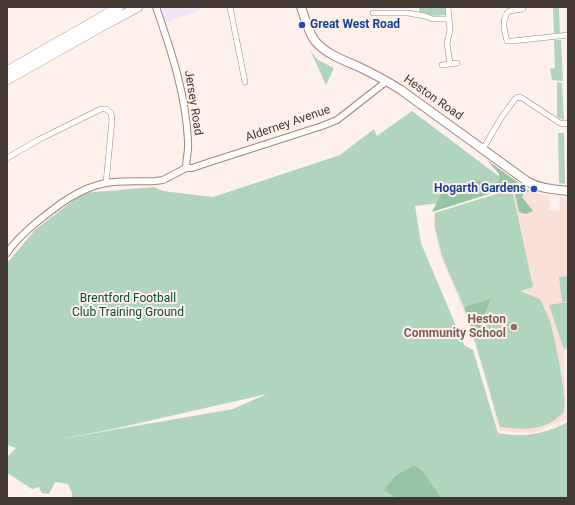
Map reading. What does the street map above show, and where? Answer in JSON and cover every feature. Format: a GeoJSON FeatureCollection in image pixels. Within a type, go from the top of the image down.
{"type":"FeatureCollection","features":[{"type":"Feature","properties":{"kind":"highway"},"geometry":{"type":"LineString","coordinates":[[7,71],[119,7]]}},
{"type":"Feature","properties":{"kind":"highway"},"geometry":{"type":"LineString","coordinates":[[7,80],[138,7]]}},
{"type":"Feature","properties":{"kind":"main road","name":"Heston Road"},"geometry":{"type":"LineString","coordinates":[[301,7],[312,36],[320,46],[335,56],[386,80],[532,184],[544,188],[568,191]]}},
{"type":"Feature","properties":{"kind":"street","name":"Jersey Road"},"geometry":{"type":"LineString","coordinates":[[156,7],[171,50],[186,115],[188,142],[186,168]]}},
{"type":"Feature","properties":{"kind":"street"},"geometry":{"type":"LineString","coordinates":[[230,7],[245,82]]}},
{"type":"Feature","properties":{"kind":"street"},"geometry":{"type":"LineString","coordinates":[[448,7],[450,30],[447,43],[450,64]]}},
{"type":"Feature","properties":{"kind":"street"},"geometry":{"type":"LineString","coordinates":[[523,9],[509,10],[504,17],[507,41],[568,35]]}},
{"type":"Feature","properties":{"kind":"street"},"geometry":{"type":"LineString","coordinates":[[373,13],[408,13],[425,16],[432,19],[449,19]]}},
{"type":"Feature","properties":{"kind":"street"},"geometry":{"type":"LineString","coordinates":[[442,65],[457,64]]}},
{"type":"Feature","properties":{"kind":"street","name":"Alderney Avenue"},"geometry":{"type":"LineString","coordinates":[[186,168],[192,168],[337,120],[383,84],[386,80]]}},
{"type":"Feature","properties":{"kind":"street"},"geometry":{"type":"LineString","coordinates":[[483,149],[501,118],[518,97],[522,98],[560,123],[568,123]]}},
{"type":"Feature","properties":{"kind":"street"},"geometry":{"type":"LineString","coordinates":[[7,158],[40,139],[100,109],[106,109],[111,113],[112,120],[106,183]]}},
{"type":"Feature","properties":{"kind":"street"},"geometry":{"type":"LineString","coordinates":[[8,250],[27,230],[66,200],[83,190],[106,183],[163,180],[186,168]]}},
{"type":"Feature","properties":{"kind":"shaded area"},"geometry":{"type":"Polygon","coordinates":[[[159,7],[207,7],[165,23],[159,7]]]}},
{"type":"Feature","properties":{"kind":"shaded area","name":"Heston Community School"},"geometry":{"type":"Polygon","coordinates":[[[518,188],[550,197],[549,210],[559,211],[560,197],[568,198],[568,349],[564,351],[566,419],[534,433],[499,431],[478,345],[440,255],[434,226],[434,213],[518,188]]]}},
{"type":"Feature","properties":{"kind":"green space"},"geometry":{"type":"Polygon","coordinates":[[[419,7],[445,7],[446,15],[434,16],[419,12],[419,7]]]}},
{"type":"Feature","properties":{"kind":"green space"},"geometry":{"type":"Polygon","coordinates":[[[553,7],[559,7],[560,33],[554,33],[553,7]]]}},
{"type":"Feature","properties":{"kind":"green space"},"geometry":{"type":"Polygon","coordinates":[[[554,40],[561,40],[563,81],[552,80],[550,69],[555,68],[554,40]]]}},
{"type":"Feature","properties":{"kind":"green space"},"geometry":{"type":"Polygon","coordinates":[[[310,50],[318,60],[334,68],[326,85],[310,50]]]}},
{"type":"Feature","properties":{"kind":"green space"},"geometry":{"type":"Polygon","coordinates":[[[557,82],[562,83],[564,120],[557,117],[557,82]]]}},
{"type":"Feature","properties":{"kind":"green space","name":"Brentford Football Club Training Ground"},"geometry":{"type":"Polygon","coordinates":[[[412,111],[508,183],[440,203],[415,206],[421,243],[464,345],[473,350],[498,433],[517,435],[534,434],[568,422],[568,498],[442,498],[423,472],[384,490],[395,498],[72,498],[72,493],[68,484],[55,482],[49,494],[42,493],[39,487],[32,489],[7,473],[7,457],[16,448],[7,445],[7,263],[35,230],[83,193],[154,187],[163,191],[213,197],[340,155],[374,129],[377,136],[412,111]],[[267,394],[113,429],[55,440],[233,409],[267,394]]]}},
{"type":"Feature","properties":{"kind":"green space"},"geometry":{"type":"Polygon","coordinates":[[[558,133],[564,133],[565,184],[559,183],[558,133]]]}},
{"type":"Feature","properties":{"kind":"green space"},"geometry":{"type":"Polygon","coordinates":[[[487,160],[530,191],[524,193],[522,197],[533,211],[526,214],[519,212],[514,190],[511,187],[432,212],[443,190],[467,182],[481,181],[492,184],[500,181],[499,174],[487,160]]]}},
{"type":"Feature","properties":{"kind":"green space","name":"Heston Community School"},"geometry":{"type":"Polygon","coordinates":[[[512,189],[533,287],[520,291],[540,299],[549,318],[557,352],[565,405],[564,411],[552,422],[530,428],[500,427],[475,342],[491,300],[464,307],[442,256],[435,227],[435,213],[512,189]]]}},
{"type":"Feature","properties":{"kind":"green space"},"geometry":{"type":"Polygon","coordinates":[[[568,276],[568,301],[562,302],[559,277],[568,276]]]}},
{"type":"Feature","properties":{"kind":"green space"},"geometry":{"type":"Polygon","coordinates":[[[491,299],[475,342],[464,307],[491,299]]]}},
{"type":"Feature","properties":{"kind":"green space"},"geometry":{"type":"Polygon","coordinates":[[[568,302],[568,347],[564,349],[549,305],[568,302]]]}},
{"type":"Feature","properties":{"kind":"green space"},"geometry":{"type":"Polygon","coordinates":[[[414,465],[423,472],[442,498],[395,498],[384,490],[395,476],[414,465]]]}},
{"type":"Feature","properties":{"kind":"place","name":"Great West Road"},"geometry":{"type":"Point","coordinates":[302,25]}},
{"type":"Feature","properties":{"kind":"place","name":"Hogarth Gardens"},"geometry":{"type":"Point","coordinates":[534,189]}},
{"type":"Feature","properties":{"kind":"place","name":"Heston Community School"},"geometry":{"type":"Point","coordinates":[514,327]}}]}
